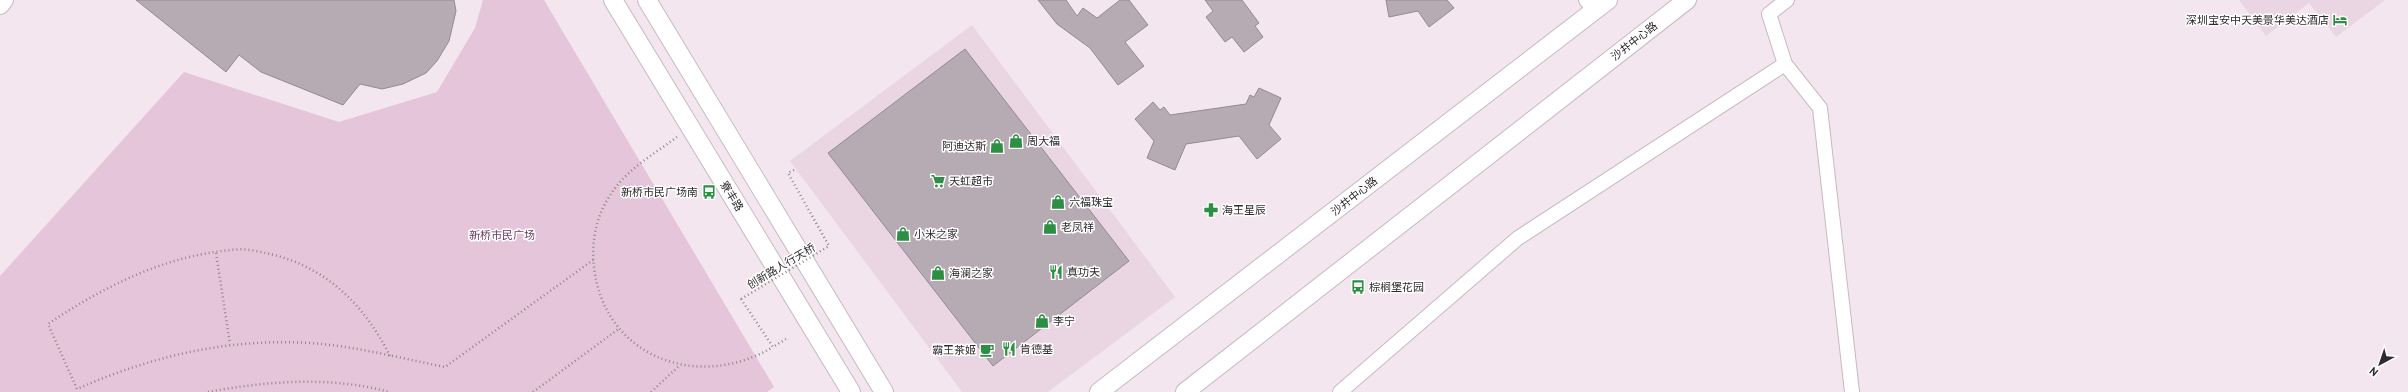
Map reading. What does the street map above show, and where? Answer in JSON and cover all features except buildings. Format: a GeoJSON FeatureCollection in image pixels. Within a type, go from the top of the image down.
{"type":"FeatureCollection","features":[{"type":"Feature","properties":{"kind":"street"},"geometry":{"type":"LineString","coordinates":[[0,5],[4,0]]}},
{"type":"Feature","properties":{"kind":"street","name":"寮丰路"},"geometry":{"type":"LineString","coordinates":[[613,0],[851,392]]}},
{"type":"Feature","properties":{"kind":"street"},"geometry":{"type":"LineString","coordinates":[[647,0],[884,392]]}},
{"type":"Feature","properties":{"kind":"street","name":"沙井中心路"},"geometry":{"type":"LineString","coordinates":[[1185,392],[1686,0]]}},
{"type":"Feature","properties":{"kind":"street"},"geometry":{"type":"LineString","coordinates":[[1787,0],[1769,14],[1785,64],[1820,108],[1852,392]]}},
{"type":"Feature","properties":{"kind":"street","name":"沙井中心路"},"geometry":{"type":"LineString","coordinates":[[1099,392],[1596,3]]}},
{"type":"Feature","properties":{"kind":"street"},"geometry":{"type":"LineString","coordinates":[[1340,392],[1518,238],[1785,64]]}},
{"type":"Feature","properties":{"kind":"path"},"geometry":{"type":"LineString","coordinates":[[690,127],[628,172],[618,184],[601,212],[594,238],[593,260],[599,292],[605,307],[620,328],[636,344],[650,353],[680,365],[696,368],[728,367],[754,358],[786,339]]}},
{"type":"Feature","properties":{"kind":"path","name":"创新路人行天桥"},"geometry":{"type":"LineString","coordinates":[[773,348],[741,299],[830,246],[788,173],[794,170]]}},
{"type":"Feature","properties":{"kind":"path"},"geometry":{"type":"LineString","coordinates":[[390,356],[379,334],[364,313],[347,294],[328,279],[306,266],[282,257],[257,251],[232,249],[171,263],[128,278],[86,298],[48,324],[77,389],[114,373],[152,360],[230,344],[271,342],[311,343],[351,348],[390,356],[445,367],[593,260]]}},
{"type":"Feature","properties":{"kind":"path"},"geometry":{"type":"LineString","coordinates":[[216,253],[230,344]]}},
{"type":"Feature","properties":{"kind":"path"},"geometry":{"type":"LineString","coordinates":[[534,392],[620,328]]}},
{"type":"Feature","properties":{"kind":"path"},"geometry":{"type":"LineString","coordinates":[[651,392],[680,365]]}},
{"type":"Feature","properties":{"kind":"path"},"geometry":{"type":"LineString","coordinates":[[208,392],[261,385],[304,383],[352,384],[389,392]]}},
{"type":"Feature","properties":{"kind":"shaded area","name":"深圳宝安中天美景华美达酒店"},"geometry":{"type":"Polygon","coordinates":[[[2239,0],[2385,0],[2336,37],[2309,3],[2266,36],[2239,0]]]}},
{"type":"Feature","properties":{"kind":"shaded area"},"geometry":{"type":"Polygon","coordinates":[[[972,25],[1175,297],[1048,392],[962,392],[790,161],[972,25]]]}},
{"type":"Feature","properties":{"kind":"green space","name":"新桥市民广场"},"geometry":{"type":"Polygon","coordinates":[[[483,0],[544,0],[774,387],[767,392],[0,392],[0,276],[184,72],[339,122],[437,92],[475,28],[483,0]]]}},
{"type":"Feature","properties":{"kind":"place","name":"深圳宝安中天美景华美达酒店"},"geometry":{"type":"Point","coordinates":[2340,20]}},
{"type":"Feature","properties":{"kind":"place","name":"周大福"},"geometry":{"type":"Point","coordinates":[1016,141]}},
{"type":"Feature","properties":{"kind":"place","name":"阿迪达斯"},"geometry":{"type":"Point","coordinates":[997,146]}},
{"type":"Feature","properties":{"kind":"place","name":"天虹超市"},"geometry":{"type":"Point","coordinates":[938,181]}},
{"type":"Feature","properties":{"kind":"place","name":"新桥市民广场南"},"geometry":{"type":"Point","coordinates":[709,192]}},
{"type":"Feature","properties":{"kind":"place","name":"六福珠宝"},"geometry":{"type":"Point","coordinates":[1058,202]}},
{"type":"Feature","properties":{"kind":"place","name":"海王星辰"},"geometry":{"type":"Point","coordinates":[1211,210]}},
{"type":"Feature","properties":{"kind":"place","name":"老凤祥"},"geometry":{"type":"Point","coordinates":[1050,227]}},
{"type":"Feature","properties":{"kind":"place","name":"小米之家"},"geometry":{"type":"Point","coordinates":[903,234]}},
{"type":"Feature","properties":{"kind":"place","name":"真功夫"},"geometry":{"type":"Point","coordinates":[1056,272]}},
{"type":"Feature","properties":{"kind":"place","name":"海澜之家"},"geometry":{"type":"Point","coordinates":[938,273]}},
{"type":"Feature","properties":{"kind":"place","name":"棕榈堡花园"},"geometry":{"type":"Point","coordinates":[1358,287]}},
{"type":"Feature","properties":{"kind":"place","name":"李宁"},"geometry":{"type":"Point","coordinates":[1042,321]}},
{"type":"Feature","properties":{"kind":"place","name":"肯德基"},"geometry":{"type":"Point","coordinates":[1009,349]}},
{"type":"Feature","properties":{"kind":"place","name":"霸王茶姬"},"geometry":{"type":"Point","coordinates":[987,350]}}]}
